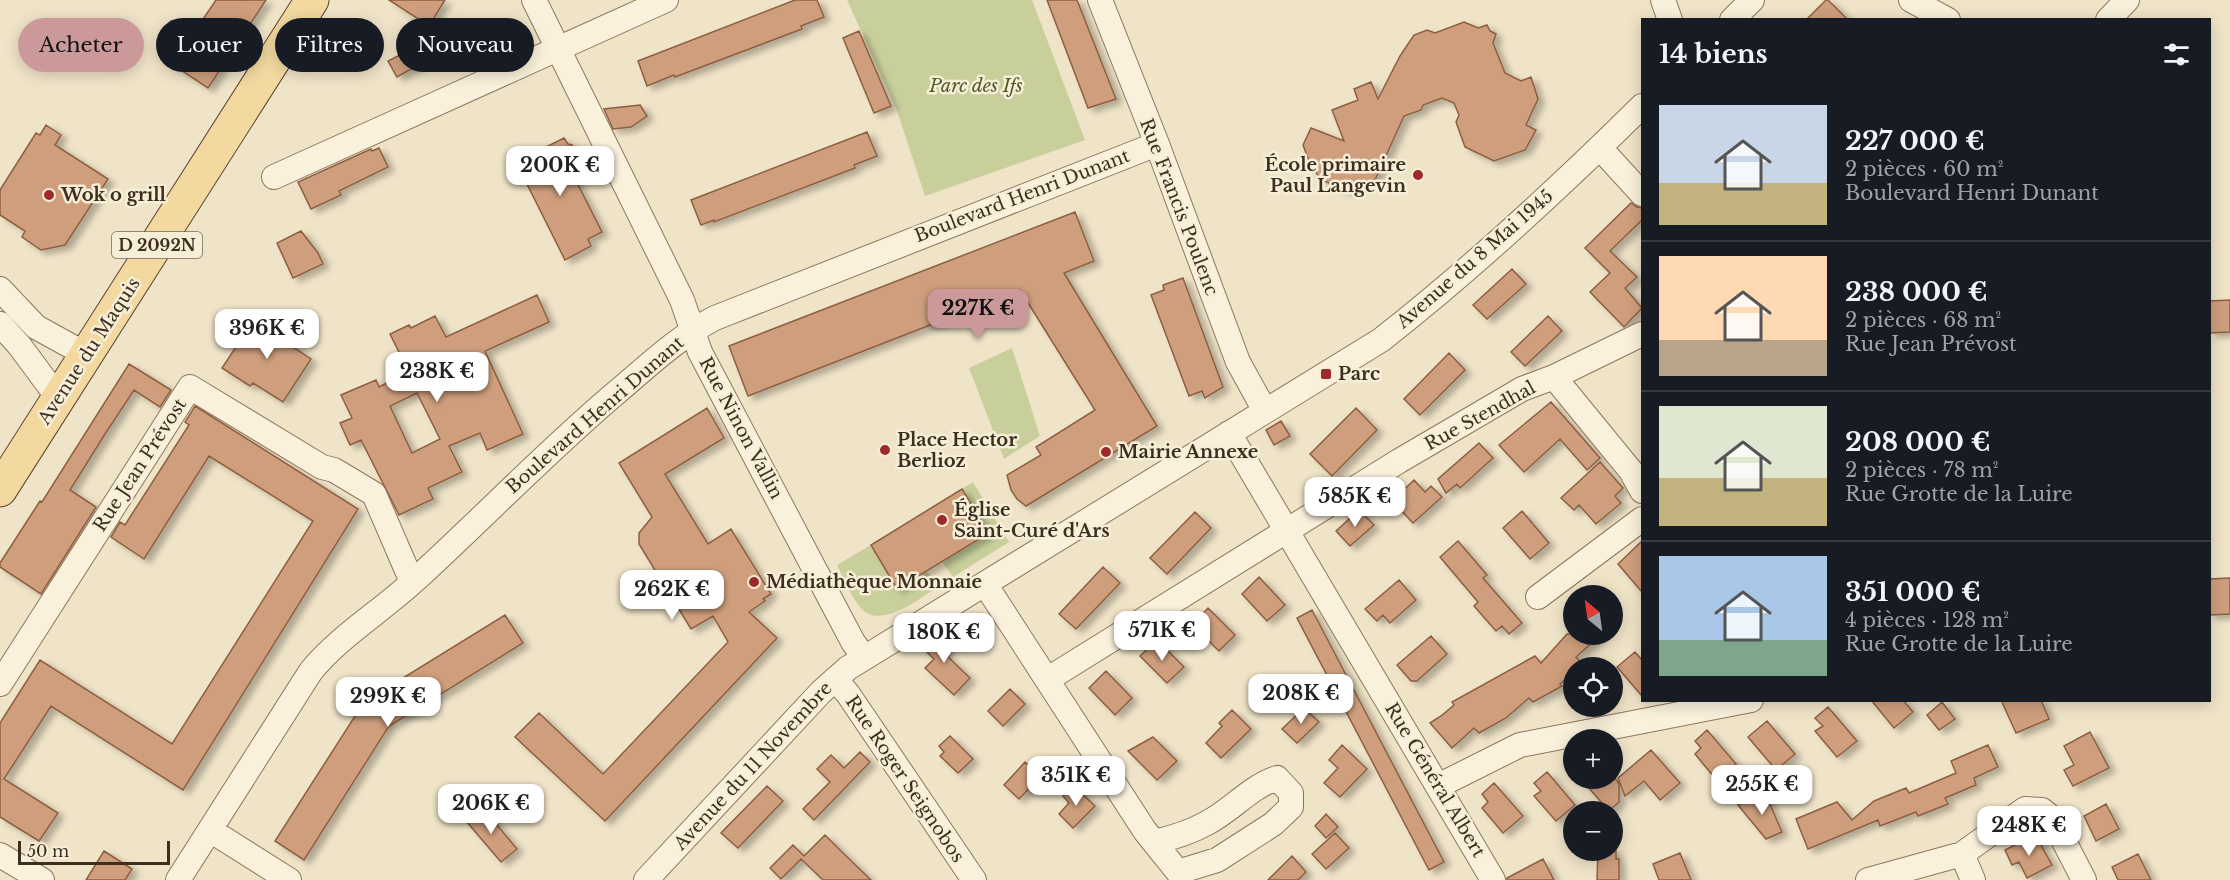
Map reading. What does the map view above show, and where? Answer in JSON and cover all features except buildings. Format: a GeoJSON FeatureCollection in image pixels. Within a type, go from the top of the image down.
{"type":"FeatureCollection","features":[{"type":"Feature","properties":{"kind":"main road","name":"Avenue du Maquis"},"geometry":{"type":"LineString","coordinates":[[0,490],[312,0]]}},
{"type":"Feature","properties":{"kind":"street","name":"Rue Ninon Vallin"},"geometry":{"type":"LineString","coordinates":[[534,0],[677,290],[705,362],[853,642],[864,657]]}},
{"type":"Feature","properties":{"kind":"street"},"geometry":{"type":"LineString","coordinates":[[274,177],[666,0]]}},
{"type":"Feature","properties":{"kind":"street","name":"Rue Francis Poulenc"},"geometry":{"type":"LineString","coordinates":[[1100,0],[1238,363],[1265,411]]}},
{"type":"Feature","properties":{"kind":"street"},"geometry":{"type":"LineString","coordinates":[[1663,0],[1669,18]]}},
{"type":"Feature","properties":{"kind":"street"},"geometry":{"type":"LineString","coordinates":[[1734,18],[1752,0]]}},
{"type":"Feature","properties":{"kind":"street"},"geometry":{"type":"LineString","coordinates":[[1911,0],[1944,18]]}},
{"type":"Feature","properties":{"kind":"street"},"geometry":{"type":"LineString","coordinates":[[2110,18],[2127,0]]}},
{"type":"Feature","properties":{"kind":"street","name":"Avenue du 8 Mai 1945"},"geometry":{"type":"LineString","coordinates":[[864,657],[1381,340],[1442,292],[1600,148],[1641,107]]}},
{"type":"Feature","properties":{"kind":"street","name":"Boulevard Henri Dunant"},"geometry":{"type":"LineString","coordinates":[[178,880],[311,671],[327,651],[412,582],[566,435],[669,348],[693,330],[726,313],[1156,144]]}},
{"type":"Feature","properties":{"kind":"street"},"geometry":{"type":"LineString","coordinates":[[1600,148],[1641,193]]}},
{"type":"Feature","properties":{"kind":"street"},"geometry":{"type":"LineString","coordinates":[[0,289],[36,327],[87,355]]}},
{"type":"Feature","properties":{"kind":"street"},"geometry":{"type":"LineString","coordinates":[[0,324],[20,345],[59,399]]}},
{"type":"Feature","properties":{"kind":"street"},"geometry":{"type":"LineString","coordinates":[[20,345],[36,327]]}},
{"type":"Feature","properties":{"kind":"street","name":"Rue Stendhal"},"geometry":{"type":"LineString","coordinates":[[1048,679],[1287,530],[1522,388],[1554,377],[1641,334]]}},
{"type":"Feature","properties":{"kind":"street"},"geometry":{"type":"LineString","coordinates":[[1554,377],[1639,475]]}},
{"type":"Feature","properties":{"kind":"street","name":"Rue Jean Prévost"},"geometry":{"type":"LineString","coordinates":[[0,684],[190,387],[322,467],[334,470],[375,494],[412,582]]}},
{"type":"Feature","properties":{"kind":"street","name":"Rue Général Albert"},"geometry":{"type":"LineString","coordinates":[[1229,433],[1493,880]]}},
{"type":"Feature","properties":{"kind":"street"},"geometry":{"type":"LineString","coordinates":[[1538,597],[1641,520]]}},
{"type":"Feature","properties":{"kind":"street"},"geometry":{"type":"LineString","coordinates":[[985,584],[1154,842],[1178,872],[1217,861],[1273,824],[1291,807],[1292,793],[1277,778],[1263,783],[1208,823],[1154,842]]}},
{"type":"Feature","properties":{"kind":"street","name":"Avenue du 11 Novembre"},"geometry":{"type":"LineString","coordinates":[[646,880],[835,679],[864,657]]}},
{"type":"Feature","properties":{"kind":"street","name":"Rue Roger Seignobos"},"geometry":{"type":"LineString","coordinates":[[835,679],[848,694],[974,880]]}},
{"type":"Feature","properties":{"kind":"street"},"geometry":{"type":"LineString","coordinates":[[1438,786],[1520,745],[1741,702]]}},
{"type":"Feature","properties":{"kind":"street"},"geometry":{"type":"LineString","coordinates":[[1868,880],[1962,854],[2025,809],[2042,810],[2052,818],[2084,880]]}},
{"type":"Feature","properties":{"kind":"street"},"geometry":{"type":"LineString","coordinates":[[210,830],[289,880]]}},
{"type":"Feature","properties":{"kind":"street"},"geometry":{"type":"LineString","coordinates":[[1962,854],[1973,880]]}},
{"type":"Feature","properties":{"kind":"street"},"geometry":{"type":"LineString","coordinates":[[0,855],[42,880]]}},
{"type":"Feature","properties":{"kind":"green space","name":"Parc des Ifs"},"geometry":{"type":"Polygon","coordinates":[[[847,0],[1032,0],[1085,140],[925,196],[896,108],[847,0]]]}},
{"type":"Feature","properties":{"kind":"green space"},"geometry":{"type":"Polygon","coordinates":[[[1012,348],[1040,436],[1004,459],[969,368],[1012,348]]]}},
{"type":"Feature","properties":{"kind":"green space"},"geometry":{"type":"Polygon","coordinates":[[[973,482],[1009,542],[953,577],[942,562],[989,533],[962,489],[973,482]]]}},
{"type":"Feature","properties":{"kind":"green space"},"geometry":{"type":"Polygon","coordinates":[[[871,545],[897,589],[926,571],[941,585],[900,610],[877,616],[867,613],[859,606],[837,565],[871,545]]]}},
{"type":"Feature","properties":{"kind":"place","name":"École primaire Paul Langevin"},"geometry":{"type":"Point","coordinates":[1418,175]}},
{"type":"Feature","properties":{"kind":"place","name":"Wok o grill"},"geometry":{"type":"Point","coordinates":[49,195]}},
{"type":"Feature","properties":{"kind":"place","name":"Parc"},"geometry":{"type":"Point","coordinates":[1326,374]}},
{"type":"Feature","properties":{"kind":"place","name":"Place Hector Berlioz"},"geometry":{"type":"Point","coordinates":[885,450]}},
{"type":"Feature","properties":{"kind":"place","name":"Mairie Annexe"},"geometry":{"type":"Point","coordinates":[1106,452]}},
{"type":"Feature","properties":{"kind":"place","name":"Église Saint-Curé d'Ars"},"geometry":{"type":"Point","coordinates":[942,520]}},
{"type":"Feature","properties":{"kind":"place","name":"Médiathèque Monnaie"},"geometry":{"type":"Point","coordinates":[754,582]}}]}
